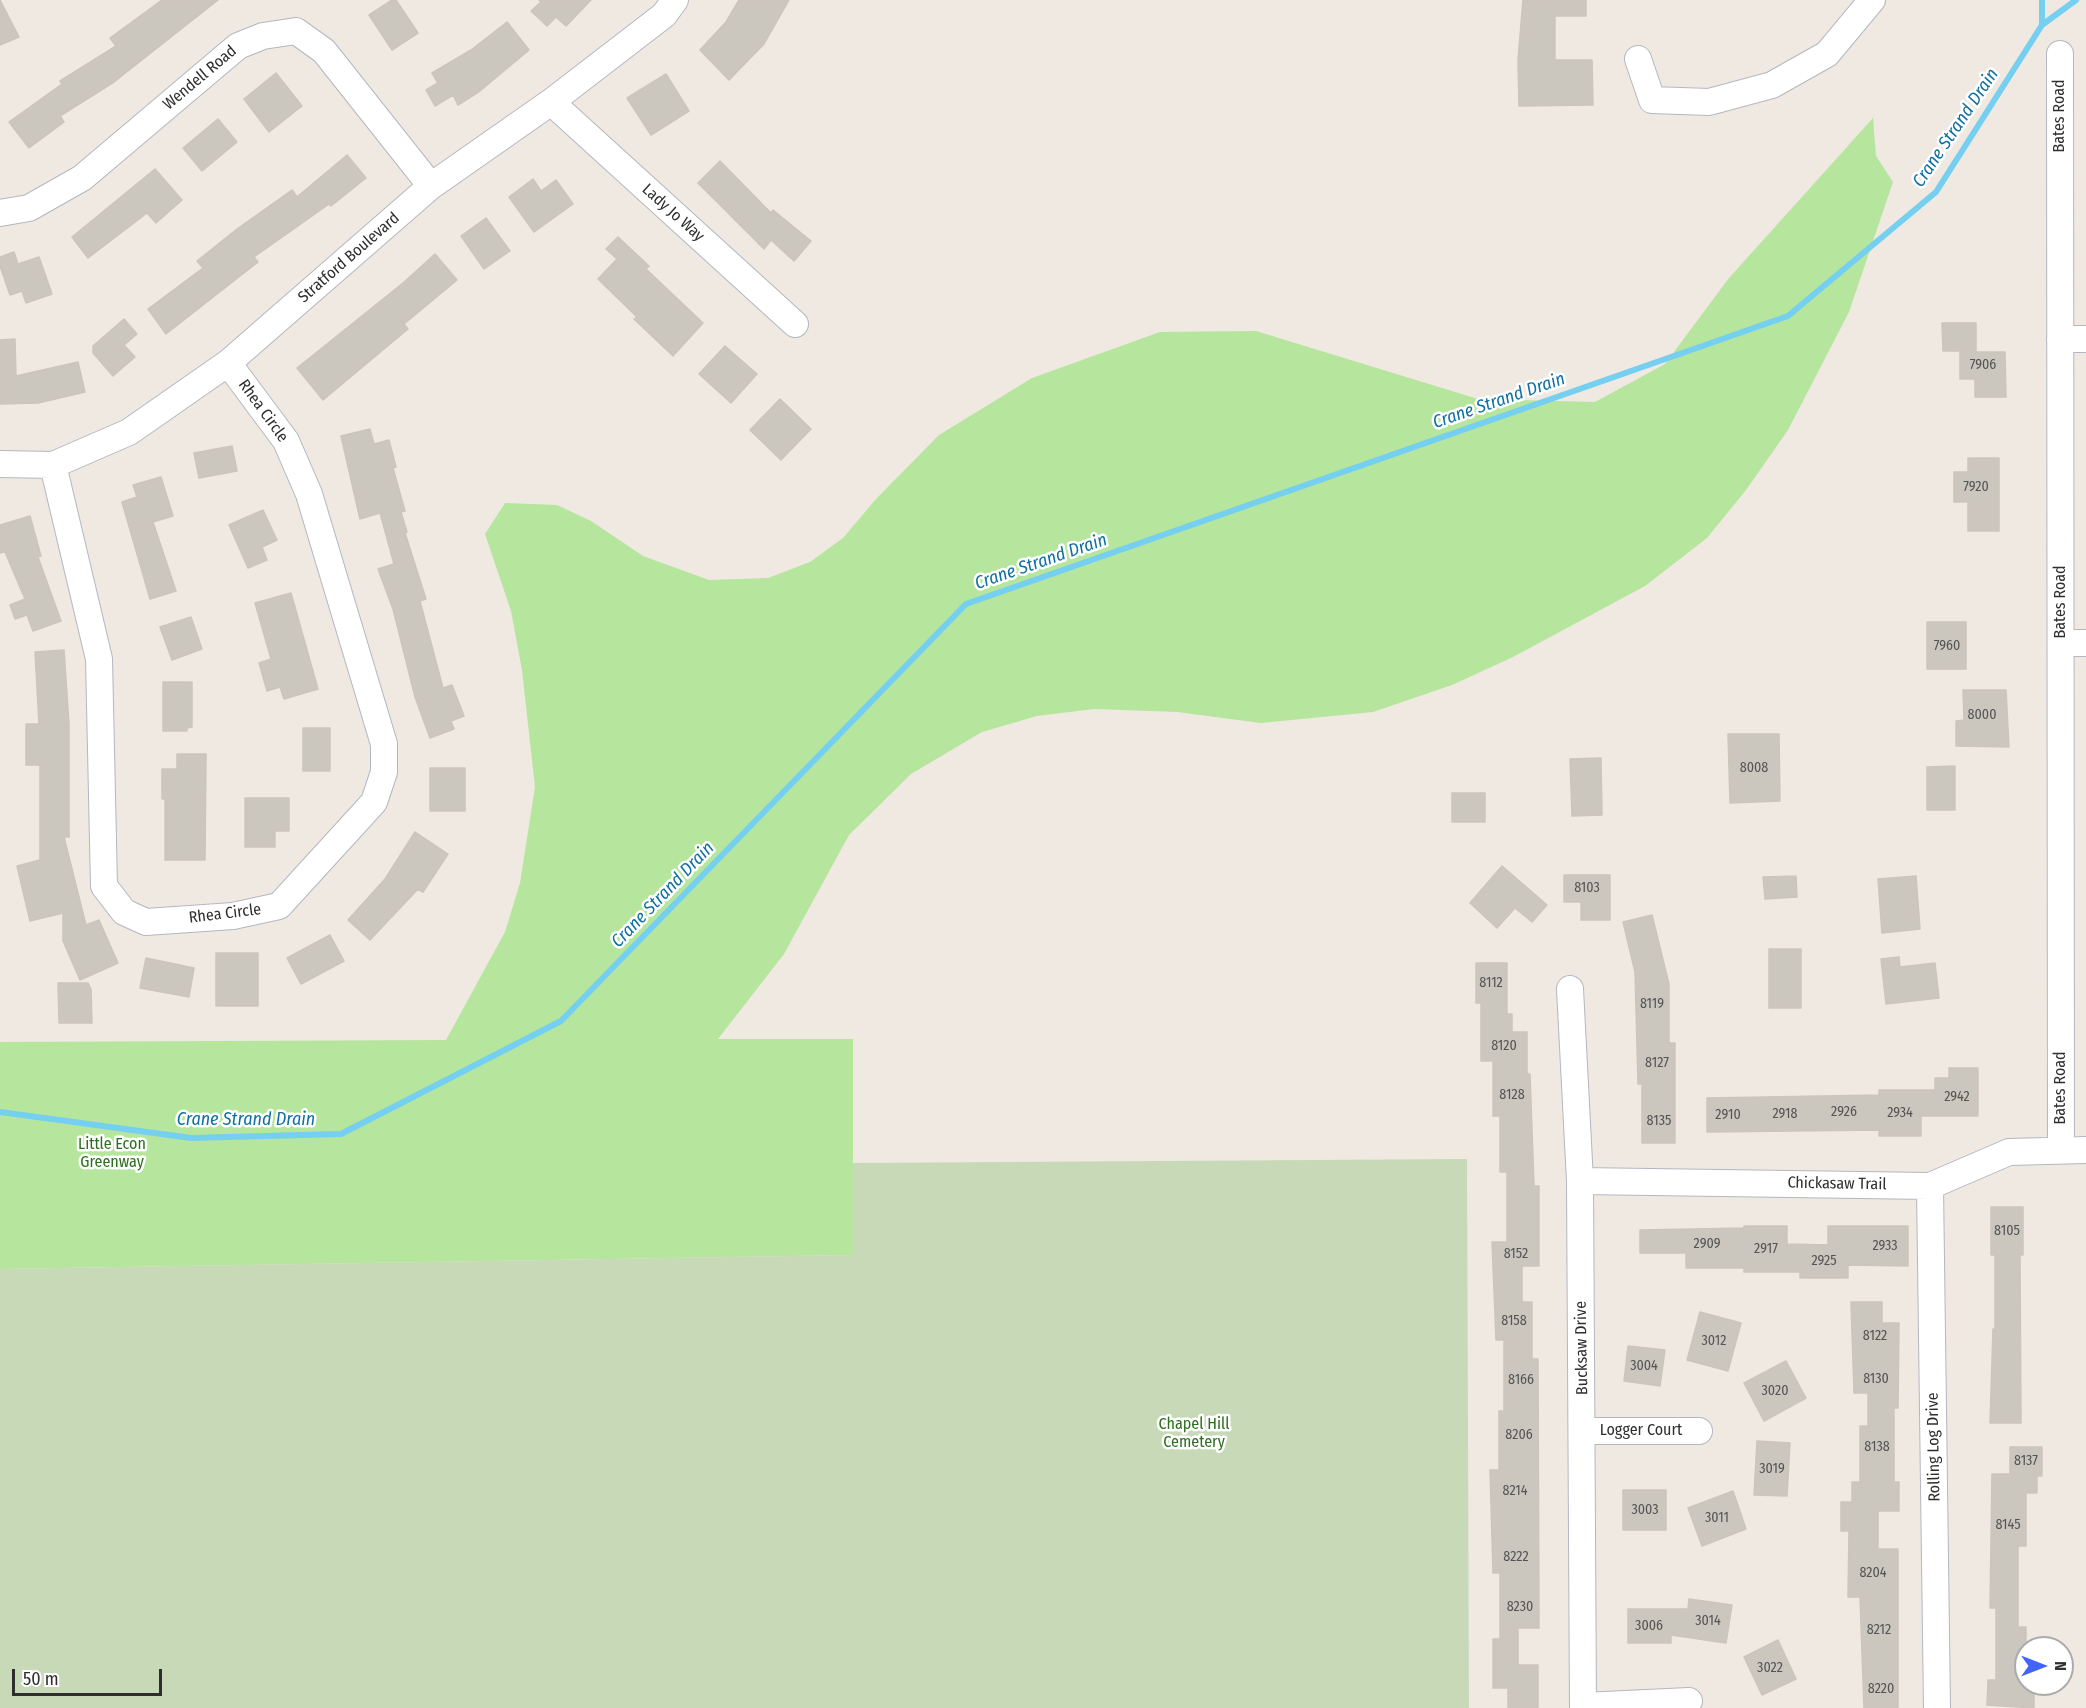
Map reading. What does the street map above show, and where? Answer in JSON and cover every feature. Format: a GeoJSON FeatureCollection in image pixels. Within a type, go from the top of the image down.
{"type":"FeatureCollection","features":[{"type":"Feature","properties":{"kind":"street","name":"Stratford Boulevard"},"geometry":{"type":"LineString","coordinates":[[0,464],[53,465],[129,432],[228,363],[431,186],[551,102],[664,15],[675,0]]}},
{"type":"Feature","properties":{"kind":"street"},"geometry":{"type":"LineString","coordinates":[[1638,59],[1652,100],[1709,102],[1772,85],[1827,54],[1872,0]]}},
{"type":"Feature","properties":{"kind":"street","name":"Wendell Road"},"geometry":{"type":"LineString","coordinates":[[0,213],[29,208],[82,178],[238,46],[263,36],[296,31],[324,51],[431,186]]}},
{"type":"Feature","properties":{"kind":"street","name":"Bates Road"},"geometry":{"type":"LineString","coordinates":[[2060,54],[2061,1150]]}},
{"type":"Feature","properties":{"kind":"street","name":"Lady Jo Way"},"geometry":{"type":"LineString","coordinates":[[551,102],[795,324]]}},
{"type":"Feature","properties":{"kind":"street"},"geometry":{"type":"LineString","coordinates":[[2060,339],[2086,339]]}},
{"type":"Feature","properties":{"kind":"street","name":"Rhea Circle"},"geometry":{"type":"LineString","coordinates":[[53,465],[99,659],[104,886],[124,912],[146,922],[233,916],[279,906],[374,802],[384,772],[384,744],[309,494],[286,441],[228,363]]}},
{"type":"Feature","properties":{"kind":"street"},"geometry":{"type":"LineString","coordinates":[[2061,643],[2086,643]]}},
{"type":"Feature","properties":{"kind":"street","name":"Bucksaw Drive"},"geometry":{"type":"LineString","coordinates":[[1570,989],[1580,1181],[1583,1707]]}},
{"type":"Feature","properties":{"kind":"street","name":"Chickasaw Trail"},"geometry":{"type":"LineString","coordinates":[[1580,1181],[1930,1186],[2009,1152],[2086,1150]]}},
{"type":"Feature","properties":{"kind":"street","name":"Rolling Log Drive"},"geometry":{"type":"LineString","coordinates":[[1930,1186],[1937,1708]]}},
{"type":"Feature","properties":{"kind":"street","name":"Logger Court"},"geometry":{"type":"LineString","coordinates":[[1583,1431],[1698,1431]]}},
{"type":"Feature","properties":{"kind":"street"},"geometry":{"type":"LineString","coordinates":[[1583,1707],[1689,1701]]}},
{"type":"Feature","properties":{"kind":"green space","name":"Little Econ Greenway"},"geometry":{"type":"Polygon","coordinates":[[[1873,118],[1876,156],[1893,182],[1849,312],[1788,430],[1746,490],[1707,538],[1645,586],[1513,657],[1452,685],[1373,712],[1261,723],[1177,712],[1094,709],[1037,716],[982,732],[911,774],[849,835],[784,954],[718,1039],[853,1039],[853,1255],[0,1269],[0,1042],[446,1040],[505,932],[520,883],[535,787],[522,670],[511,611],[485,534],[505,503],[557,505],[591,521],[643,556],[709,580],[768,578],[810,562],[843,538],[876,499],[939,435],[1032,378],[1160,332],[1256,331],[1478,399],[1595,402],[1665,364],[1729,278],[1873,118]]]}},
{"type":"Feature","properties":{"kind":"green space","name":"Chapel Hill Cemetery"},"geometry":{"type":"Polygon","coordinates":[[[1467,1159],[1469,1708],[0,1708],[0,1269],[853,1255],[853,1163],[1467,1159]]]}},
{"type":"Feature","properties":{"kind":"building"},"geometry":{"type":"Polygon","coordinates":[[[0,0],[19,37],[0,45],[0,0]]]}},
{"type":"Feature","properties":{"kind":"building"},"geometry":{"type":"Polygon","coordinates":[[[162,0],[218,0],[114,82],[60,116],[64,122],[29,148],[9,122],[62,84],[60,81],[116,46],[110,38],[162,0]]]}},
{"type":"Feature","properties":{"kind":"building"},"geometry":{"type":"Polygon","coordinates":[[[392,0],[396,0],[418,33],[392,50],[369,15],[392,0]]]}},
{"type":"Feature","properties":{"kind":"building"},"geometry":{"type":"Polygon","coordinates":[[[539,0],[591,0],[566,26],[556,17],[547,26],[531,11],[541,2],[539,0]]]}},
{"type":"Feature","properties":{"kind":"building"},"geometry":{"type":"Polygon","coordinates":[[[739,0],[789,0],[764,44],[729,80],[700,50],[726,22],[739,0]]]}},
{"type":"Feature","properties":{"kind":"building"},"geometry":{"type":"Polygon","coordinates":[[[1523,0],[1586,0],[1586,16],[1555,16],[1555,60],[1592,60],[1593,105],[1519,106],[1518,60],[1523,0]]]}},
{"type":"Feature","properties":{"kind":"building"},"geometry":{"type":"Polygon","coordinates":[[[507,22],[529,50],[480,91],[458,105],[453,95],[435,106],[426,90],[438,83],[432,73],[471,50],[507,22]]]}},
{"type":"Feature","properties":{"kind":"building"},"geometry":{"type":"Polygon","coordinates":[[[276,73],[302,106],[269,132],[244,99],[276,73]]]}},
{"type":"Feature","properties":{"kind":"building"},"geometry":{"type":"Polygon","coordinates":[[[666,74],[689,111],[651,135],[627,98],[666,74]]]}},
{"type":"Feature","properties":{"kind":"building"},"geometry":{"type":"Polygon","coordinates":[[[218,119],[237,142],[202,171],[183,148],[218,119]]]}},
{"type":"Feature","properties":{"kind":"building"},"geometry":{"type":"Polygon","coordinates":[[[347,155],[366,178],[331,206],[329,204],[254,257],[258,262],[166,334],[148,309],[203,268],[197,261],[237,229],[292,190],[297,197],[347,155]]]}},
{"type":"Feature","properties":{"kind":"building"},"geometry":{"type":"Polygon","coordinates":[[[720,161],[771,213],[773,210],[811,241],[794,261],[771,240],[764,249],[698,183],[720,161]]]}},
{"type":"Feature","properties":{"kind":"building"},"geometry":{"type":"Polygon","coordinates":[[[155,169],[182,200],[156,223],[147,213],[88,258],[72,237],[155,169]]]}},
{"type":"Feature","properties":{"kind":"building"},"geometry":{"type":"Polygon","coordinates":[[[533,179],[541,191],[556,180],[573,204],[534,232],[509,197],[533,179]]]}},
{"type":"Feature","properties":{"kind":"building"},"geometry":{"type":"Polygon","coordinates":[[[486,218],[510,251],[484,269],[461,236],[486,218]]]}},
{"type":"Feature","properties":{"kind":"building"},"geometry":{"type":"Polygon","coordinates":[[[618,237],[649,266],[646,269],[703,323],[673,356],[634,319],[637,317],[598,279],[617,259],[606,249],[618,237]]]}},
{"type":"Feature","properties":{"kind":"building"},"geometry":{"type":"Polygon","coordinates":[[[14,252],[18,264],[39,257],[52,294],[26,303],[22,291],[10,295],[0,266],[0,257],[14,252]]]}},
{"type":"Feature","properties":{"kind":"building"},"geometry":{"type":"Polygon","coordinates":[[[435,254],[457,280],[404,324],[408,329],[323,400],[297,368],[403,283],[435,254]]]}},
{"type":"Feature","properties":{"kind":"building"},"geometry":{"type":"Polygon","coordinates":[[[124,319],[137,334],[124,345],[135,357],[113,376],[93,353],[93,346],[124,319]]]}},
{"type":"Feature","properties":{"kind":"building"},"geometry":{"type":"Polygon","coordinates":[[[1942,323],[1976,323],[1976,352],[2005,352],[2006,397],[1975,397],[1975,379],[1960,379],[1960,351],[1943,351],[1942,323]]]}},
{"type":"Feature","properties":{"kind":"building"},"geometry":{"type":"Polygon","coordinates":[[[15,339],[16,376],[78,362],[85,392],[38,403],[0,404],[0,340],[15,339]]]}},
{"type":"Feature","properties":{"kind":"building"},"geometry":{"type":"Polygon","coordinates":[[[725,346],[757,374],[731,403],[699,374],[725,346]]]}},
{"type":"Feature","properties":{"kind":"building"},"geometry":{"type":"Polygon","coordinates":[[[780,399],[811,429],[781,460],[750,430],[780,399]]]}},
{"type":"Feature","properties":{"kind":"building"},"geometry":{"type":"Polygon","coordinates":[[[370,429],[374,444],[389,440],[396,467],[393,468],[405,511],[401,512],[407,532],[405,533],[426,599],[420,601],[443,688],[452,685],[464,716],[451,721],[454,729],[430,738],[415,697],[393,609],[378,569],[394,564],[380,513],[360,519],[341,436],[370,429]]]}},
{"type":"Feature","properties":{"kind":"building"},"geometry":{"type":"Polygon","coordinates":[[[232,446],[237,471],[199,478],[194,453],[232,446]]]}},
{"type":"Feature","properties":{"kind":"building"},"geometry":{"type":"Polygon","coordinates":[[[1968,458],[1999,458],[1999,531],[1968,531],[1968,502],[1954,502],[1954,472],[1968,472],[1968,458]]]}},
{"type":"Feature","properties":{"kind":"building"},"geometry":{"type":"Polygon","coordinates":[[[161,477],[173,516],[153,522],[176,591],[150,599],[122,502],[137,497],[133,485],[161,477]]]}},
{"type":"Feature","properties":{"kind":"building"},"geometry":{"type":"Polygon","coordinates":[[[263,510],[277,540],[262,547],[267,560],[248,568],[229,525],[263,510]]]}},
{"type":"Feature","properties":{"kind":"building"},"geometry":{"type":"Polygon","coordinates":[[[30,516],[41,556],[38,557],[61,621],[33,631],[27,615],[15,619],[10,605],[25,599],[5,552],[0,553],[0,525],[30,516]]]}},
{"type":"Feature","properties":{"kind":"building"},"geometry":{"type":"Polygon","coordinates":[[[291,593],[318,689],[284,699],[280,687],[267,691],[259,663],[271,659],[255,603],[291,593]]]}},
{"type":"Feature","properties":{"kind":"building"},"geometry":{"type":"Polygon","coordinates":[[[191,617],[202,649],[172,660],[160,627],[191,617]]]}},
{"type":"Feature","properties":{"kind":"building"},"geometry":{"type":"Polygon","coordinates":[[[1927,622],[1966,622],[1966,669],[1927,669],[1927,622]]]}},
{"type":"Feature","properties":{"kind":"building"},"geometry":{"type":"Polygon","coordinates":[[[64,650],[69,724],[69,837],[64,837],[86,925],[99,920],[118,963],[80,980],[63,941],[63,913],[30,921],[17,866],[40,860],[40,765],[26,765],[26,724],[39,724],[35,652],[64,650]]]}},
{"type":"Feature","properties":{"kind":"building"},"geometry":{"type":"Polygon","coordinates":[[[163,682],[192,682],[192,727],[187,728],[187,731],[163,731],[163,682]]]}},
{"type":"Feature","properties":{"kind":"building"},"geometry":{"type":"Polygon","coordinates":[[[1963,690],[2006,690],[2009,747],[1956,746],[1956,721],[1964,720],[1963,690]]]}},
{"type":"Feature","properties":{"kind":"building"},"geometry":{"type":"Polygon","coordinates":[[[303,728],[330,728],[330,771],[303,771],[303,728]]]}},
{"type":"Feature","properties":{"kind":"building"},"geometry":{"type":"Polygon","coordinates":[[[1728,734],[1779,734],[1780,801],[1730,803],[1728,734]]]}},
{"type":"Feature","properties":{"kind":"building"},"geometry":{"type":"Polygon","coordinates":[[[177,754],[206,754],[205,860],[165,860],[165,799],[162,799],[162,769],[177,769],[177,754]]]}},
{"type":"Feature","properties":{"kind":"building"},"geometry":{"type":"Polygon","coordinates":[[[1601,758],[1602,815],[1572,816],[1570,759],[1601,758]]]}},
{"type":"Feature","properties":{"kind":"building"},"geometry":{"type":"Polygon","coordinates":[[[1955,766],[1955,810],[1927,810],[1927,767],[1955,766]]]}},
{"type":"Feature","properties":{"kind":"building"},"geometry":{"type":"Polygon","coordinates":[[[430,768],[465,768],[465,811],[430,811],[430,768]]]}},
{"type":"Feature","properties":{"kind":"building"},"geometry":{"type":"Polygon","coordinates":[[[1452,793],[1485,793],[1485,822],[1452,822],[1452,793]]]}},
{"type":"Feature","properties":{"kind":"building"},"geometry":{"type":"Polygon","coordinates":[[[245,798],[289,798],[289,831],[275,831],[275,847],[245,847],[245,798]]]}},
{"type":"Feature","properties":{"kind":"building"},"geometry":{"type":"Polygon","coordinates":[[[415,832],[448,854],[423,892],[418,889],[370,940],[348,920],[385,879],[415,832]]]}},
{"type":"Feature","properties":{"kind":"building"},"geometry":{"type":"Polygon","coordinates":[[[1502,866],[1547,905],[1532,922],[1515,908],[1497,928],[1470,903],[1502,866]]]}},
{"type":"Feature","properties":{"kind":"building"},"geometry":{"type":"Polygon","coordinates":[[[1564,875],[1610,875],[1610,920],[1581,920],[1581,902],[1564,902],[1564,875]]]}},
{"type":"Feature","properties":{"kind":"building"},"geometry":{"type":"Polygon","coordinates":[[[1796,876],[1797,897],[1765,899],[1763,877],[1796,876]]]}},
{"type":"Feature","properties":{"kind":"building"},"geometry":{"type":"Polygon","coordinates":[[[1916,876],[1920,929],[1882,933],[1878,879],[1916,876]]]}},
{"type":"Feature","properties":{"kind":"building"},"geometry":{"type":"Polygon","coordinates":[[[1652,915],[1669,984],[1669,1043],[1675,1043],[1675,1143],[1642,1143],[1642,1084],[1638,1084],[1635,972],[1623,922],[1652,915]]]}},
{"type":"Feature","properties":{"kind":"building"},"geometry":{"type":"Polygon","coordinates":[[[330,935],[344,961],[301,984],[287,958],[330,935]]]}},
{"type":"Feature","properties":{"kind":"building"},"geometry":{"type":"Polygon","coordinates":[[[1769,949],[1801,949],[1801,1008],[1769,1008],[1769,949]]]}},
{"type":"Feature","properties":{"kind":"building"},"geometry":{"type":"Polygon","coordinates":[[[216,953],[258,953],[258,1006],[216,1006],[216,953]]]}},
{"type":"Feature","properties":{"kind":"building"},"geometry":{"type":"Polygon","coordinates":[[[1899,957],[1900,967],[1935,963],[1939,998],[1886,1004],[1881,959],[1899,957]]]}},
{"type":"Feature","properties":{"kind":"building"},"geometry":{"type":"Polygon","coordinates":[[[146,958],[194,968],[189,997],[140,988],[146,958]]]}},
{"type":"Feature","properties":{"kind":"building"},"geometry":{"type":"Polygon","coordinates":[[[1476,963],[1507,963],[1507,1014],[1512,1014],[1512,1032],[1527,1032],[1527,1074],[1530,1074],[1534,1186],[1539,1186],[1539,1266],[1522,1266],[1522,1302],[1532,1302],[1532,1359],[1538,1359],[1539,1628],[1518,1628],[1518,1665],[1538,1665],[1538,1708],[1508,1708],[1508,1688],[1493,1688],[1493,1639],[1500,1639],[1500,1573],[1493,1573],[1490,1470],[1499,1470],[1499,1411],[1504,1411],[1504,1340],[1496,1340],[1492,1242],[1507,1242],[1507,1172],[1500,1172],[1500,1116],[1493,1116],[1493,1061],[1481,1061],[1481,1003],[1476,1003],[1476,963]]]}},
{"type":"Feature","properties":{"kind":"building"},"geometry":{"type":"Polygon","coordinates":[[[58,983],[88,983],[91,989],[92,1023],[59,1023],[58,983]]]}},
{"type":"Feature","properties":{"kind":"building"},"geometry":{"type":"Polygon","coordinates":[[[1949,1068],[1978,1068],[1978,1116],[1921,1116],[1921,1136],[1879,1136],[1879,1130],[1707,1132],[1707,1098],[1879,1095],[1879,1090],[1935,1090],[1935,1078],[1949,1078],[1949,1068]]]}},
{"type":"Feature","properties":{"kind":"building"},"geometry":{"type":"Polygon","coordinates":[[[1991,1207],[2023,1207],[2023,1255],[2020,1255],[2021,1423],[1990,1423],[1993,1329],[1995,1329],[1995,1255],[1991,1255],[1991,1207]]]}},
{"type":"Feature","properties":{"kind":"building"},"geometry":{"type":"Polygon","coordinates":[[[1744,1226],[1787,1226],[1787,1244],[1828,1245],[1828,1226],[1908,1226],[1908,1266],[1848,1265],[1848,1278],[1800,1278],[1800,1272],[1744,1272],[1744,1268],[1686,1268],[1686,1253],[1640,1253],[1640,1230],[1744,1228],[1744,1226]]]}},
{"type":"Feature","properties":{"kind":"building"},"geometry":{"type":"Polygon","coordinates":[[[1851,1302],[1882,1302],[1882,1323],[1899,1323],[1898,1408],[1894,1408],[1894,1482],[1899,1482],[1899,1511],[1878,1511],[1878,1549],[1898,1549],[1898,1708],[1864,1708],[1860,1597],[1848,1597],[1849,1531],[1841,1531],[1841,1502],[1852,1502],[1852,1482],[1860,1482],[1860,1426],[1868,1426],[1868,1393],[1854,1393],[1851,1302]]]}},
{"type":"Feature","properties":{"kind":"building"},"geometry":{"type":"Polygon","coordinates":[[[1700,1312],[1741,1323],[1728,1371],[1687,1360],[1700,1312]]]}},
{"type":"Feature","properties":{"kind":"building"},"geometry":{"type":"Polygon","coordinates":[[[1628,1346],[1665,1350],[1660,1386],[1624,1381],[1628,1346]]]}},
{"type":"Feature","properties":{"kind":"building"},"geometry":{"type":"Polygon","coordinates":[[[1786,1361],[1806,1398],[1764,1421],[1744,1383],[1786,1361]]]}},
{"type":"Feature","properties":{"kind":"building"},"geometry":{"type":"Polygon","coordinates":[[[1757,1441],[1790,1443],[1787,1496],[1754,1495],[1757,1441]]]}},
{"type":"Feature","properties":{"kind":"building"},"geometry":{"type":"Polygon","coordinates":[[[2010,1447],[2042,1447],[2042,1476],[2037,1476],[2037,1493],[2026,1493],[2026,1546],[2018,1546],[2018,1627],[2026,1627],[2026,1636],[2014,1636],[2014,1696],[2034,1696],[2034,1708],[1987,1705],[1988,1680],[1996,1680],[1996,1608],[1990,1608],[1992,1474],[2010,1474],[2010,1447]]]}},
{"type":"Feature","properties":{"kind":"building"},"geometry":{"type":"Polygon","coordinates":[[[1623,1490],[1666,1490],[1666,1530],[1623,1530],[1623,1490]]]}},
{"type":"Feature","properties":{"kind":"building"},"geometry":{"type":"Polygon","coordinates":[[[1733,1491],[1746,1529],[1702,1546],[1688,1508],[1733,1491]]]}},
{"type":"Feature","properties":{"kind":"building"},"geometry":{"type":"Polygon","coordinates":[[[1689,1599],[1732,1605],[1726,1643],[1671,1635],[1671,1643],[1628,1643],[1628,1609],[1688,1609],[1689,1599]]]}},
{"type":"Feature","properties":{"kind":"building"},"geometry":{"type":"Polygon","coordinates":[[[1778,1640],[1796,1679],[1762,1695],[1744,1657],[1778,1640]]]}},
{"type":"Feature","properties":{"kind":"waterway"},"geometry":{"type":"LineString","coordinates":[[2042,0],[2042,25]]}},
{"type":"Feature","properties":{"kind":"waterway","name":"Crane Strand Drain"},"geometry":{"type":"LineString","coordinates":[[0,1112],[191,1138],[341,1134],[561,1021],[966,604],[1788,316],[1936,192],[2042,25],[2076,0]]}}]}
